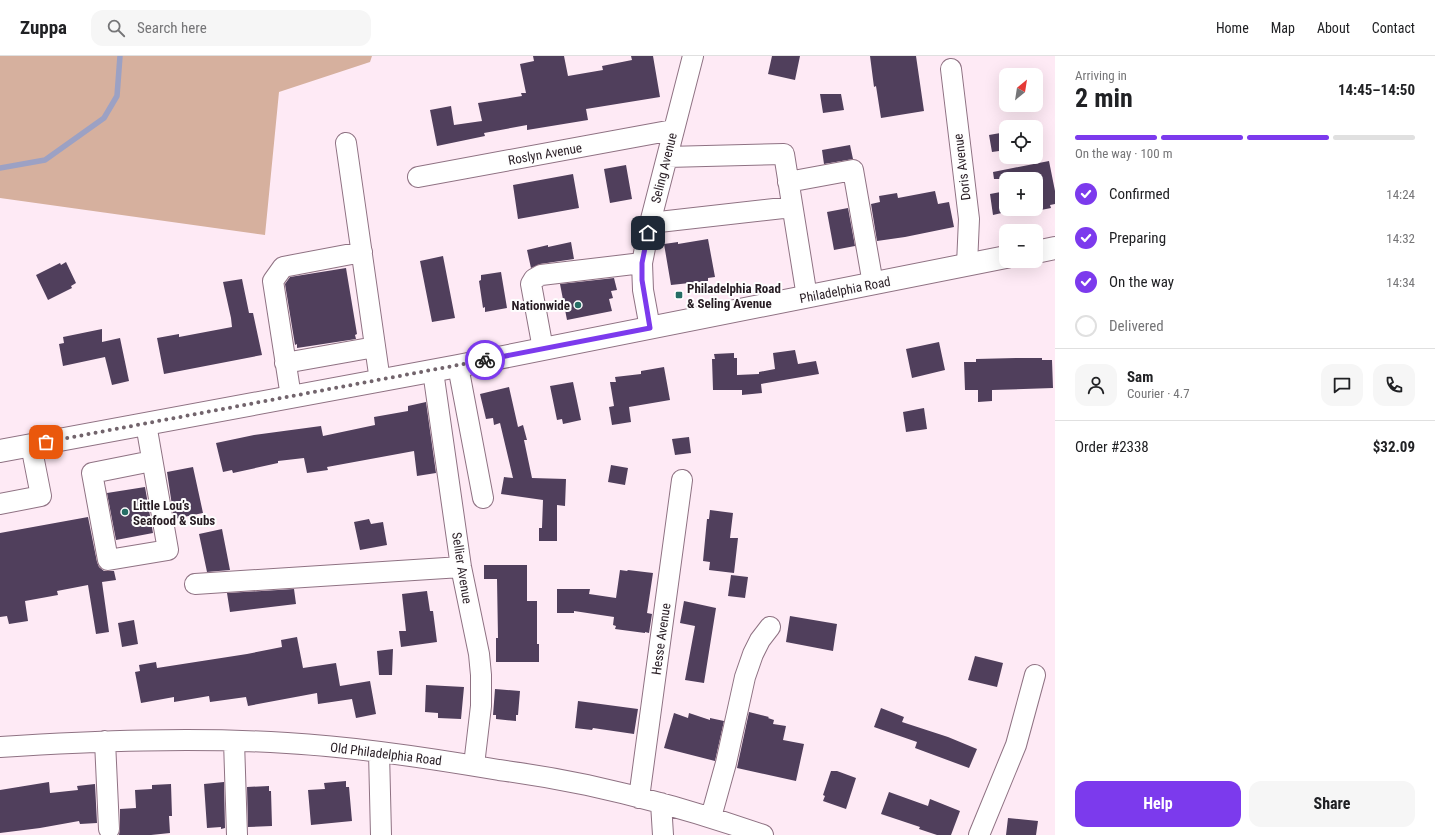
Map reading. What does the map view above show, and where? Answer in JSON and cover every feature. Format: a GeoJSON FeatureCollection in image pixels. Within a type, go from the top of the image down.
{"type":"FeatureCollection","features":[{"type":"Feature","properties":{"kind":"main road"},"geometry":{"type":"LineString","coordinates":[[1043,251],[1055,248]]}},
{"type":"Feature","properties":{"kind":"main road","name":"Philadelphia Road"},"geometry":{"type":"LineString","coordinates":[[0,451],[433,371],[999,259]]}},
{"type":"Feature","properties":{"kind":"street","name":"Seling Avenue"},"geometry":{"type":"LineString","coordinates":[[650,328],[643,290],[642,263],[666,157],[693,56]]}},
{"type":"Feature","properties":{"kind":"street","name":"Doris Avenue"},"geometry":{"type":"LineString","coordinates":[[951,69],[969,219],[967,265]]}},
{"type":"Feature","properties":{"kind":"street","name":"Roslyn Avenue"},"geometry":{"type":"LineString","coordinates":[[418,177],[673,130]]}},
{"type":"Feature","properties":{"kind":"street"},"geometry":{"type":"LineString","coordinates":[[346,143],[380,381]]}},
{"type":"Feature","properties":{"kind":"street"},"geometry":{"type":"LineString","coordinates":[[666,157],[784,154],[807,297]]}},
{"type":"Feature","properties":{"kind":"street"},"geometry":{"type":"LineString","coordinates":[[788,182],[853,170],[873,284]]}},
{"type":"Feature","properties":{"kind":"street"},"geometry":{"type":"LineString","coordinates":[[650,223],[792,207]]}},
{"type":"Feature","properties":{"kind":"street"},"geometry":{"type":"LineString","coordinates":[[291,397],[273,281],[283,267],[362,252]]}},
{"type":"Feature","properties":{"kind":"street"},"geometry":{"type":"LineString","coordinates":[[543,349],[531,284],[534,279],[541,275],[642,263]]}},
{"type":"Feature","properties":{"kind":"street"},"geometry":{"type":"LineString","coordinates":[[285,363],[375,347]]}},
{"type":"Feature","properties":{"kind":"street"},"geometry":{"type":"LineString","coordinates":[[458,366],[483,498]]}},
{"type":"Feature","properties":{"kind":"street","name":"Sellier Avenue"},"geometry":{"type":"LineString","coordinates":[[433,371],[461,567],[479,654],[482,690],[474,766]]}},
{"type":"Feature","properties":{"kind":"street"},"geometry":{"type":"LineString","coordinates":[[146,424],[168,550],[108,560],[92,473],[152,461]]}},
{"type":"Feature","properties":{"kind":"street"},"geometry":{"type":"LineString","coordinates":[[0,504],[41,496],[31,445]]}},
{"type":"Feature","properties":{"kind":"street","name":"Hesse Avenue"},"geometry":{"type":"LineString","coordinates":[[639,798],[682,480]]}},
{"type":"Feature","properties":{"kind":"street"},"geometry":{"type":"LineString","coordinates":[[196,584],[461,567]]}},
{"type":"Feature","properties":{"kind":"street"},"geometry":{"type":"LineString","coordinates":[[711,817],[726,763],[745,678],[753,654],[760,640],[770,627]]}},
{"type":"Feature","properties":{"kind":"street"},"geometry":{"type":"LineString","coordinates":[[979,835],[1016,745],[1035,675]]}},
{"type":"Feature","properties":{"kind":"street"},"geometry":{"type":"LineString","coordinates":[[105,741],[109,829]]}},
{"type":"Feature","properties":{"kind":"street","name":"Old Philadelphia Road"},"geometry":{"type":"LineString","coordinates":[[0,747],[105,741],[234,741],[288,743],[379,752],[551,778],[611,790],[711,817],[763,835]]}},
{"type":"Feature","properties":{"kind":"street"},"geometry":{"type":"LineString","coordinates":[[234,741],[237,835]]}},
{"type":"Feature","properties":{"kind":"street"},"geometry":{"type":"LineString","coordinates":[[379,752],[381,835]]}},
{"type":"Feature","properties":{"kind":"street"},"geometry":{"type":"LineString","coordinates":[[661,803],[663,835]]}},
{"type":"Feature","properties":{"kind":"shaded area"},"geometry":{"type":"Polygon","coordinates":[[[0,56],[372,56],[370,62],[279,92],[265,235],[0,198],[0,56]]]}},
{"type":"Feature","properties":{"kind":"building"},"geometry":{"type":"Polygon","coordinates":[[[533,56],[564,56],[568,76],[603,70],[602,66],[632,60],[631,56],[653,56],[660,97],[586,109],[588,120],[527,130],[527,125],[484,133],[485,136],[437,146],[430,110],[451,106],[454,125],[482,121],[478,103],[522,96],[521,93],[526,93],[520,64],[534,61],[533,56]]]}},
{"type":"Feature","properties":{"kind":"building"},"geometry":{"type":"Polygon","coordinates":[[[772,56],[800,56],[795,80],[768,74],[772,56]]]}},
{"type":"Feature","properties":{"kind":"building"},"geometry":{"type":"Polygon","coordinates":[[[870,56],[916,56],[924,111],[881,118],[876,86],[874,87],[870,56]]]}},
{"type":"Feature","properties":{"kind":"building"},"geometry":{"type":"Polygon","coordinates":[[[820,94],[841,94],[844,110],[823,113],[820,94]]]}},
{"type":"Feature","properties":{"kind":"building"},"geometry":{"type":"Polygon","coordinates":[[[999,133],[999,151],[992,152],[989,135],[999,133]]]}},
{"type":"Feature","properties":{"kind":"building"},"geometry":{"type":"Polygon","coordinates":[[[850,145],[853,159],[824,164],[822,150],[850,145]]]}},
{"type":"Feature","properties":{"kind":"building"},"geometry":{"type":"Polygon","coordinates":[[[1049,161],[1055,191],[1055,204],[1050,205],[1051,208],[1043,210],[1043,172],[999,172],[999,179],[994,179],[993,172],[1034,164],[1043,164],[1043,162],[1049,161]]]}},
{"type":"Feature","properties":{"kind":"building"},"geometry":{"type":"Polygon","coordinates":[[[626,165],[632,199],[610,203],[604,169],[626,165]]]}},
{"type":"Feature","properties":{"kind":"building"},"geometry":{"type":"Polygon","coordinates":[[[573,174],[579,208],[518,219],[513,185],[573,174]]]}},
{"type":"Feature","properties":{"kind":"building"},"geometry":{"type":"Polygon","coordinates":[[[935,191],[938,204],[949,202],[954,227],[877,241],[871,204],[880,202],[879,196],[897,193],[898,198],[935,191]]]}},
{"type":"Feature","properties":{"kind":"building"},"geometry":{"type":"Polygon","coordinates":[[[999,192],[999,214],[993,215],[990,194],[999,192]]]}},
{"type":"Feature","properties":{"kind":"building"},"geometry":{"type":"Polygon","coordinates":[[[848,208],[855,246],[834,250],[827,212],[848,208]]]}},
{"type":"Feature","properties":{"kind":"building"},"geometry":{"type":"Polygon","coordinates":[[[708,239],[715,277],[708,278],[708,281],[671,285],[664,244],[678,242],[678,244],[708,239]]]}},
{"type":"Feature","properties":{"kind":"building"},"geometry":{"type":"Polygon","coordinates":[[[571,242],[574,259],[540,264],[531,268],[527,250],[571,242]]]}},
{"type":"Feature","properties":{"kind":"building"},"geometry":{"type":"Polygon","coordinates":[[[443,256],[455,318],[432,322],[420,261],[443,256]]]}},
{"type":"Feature","properties":{"kind":"building"},"geometry":{"type":"Polygon","coordinates":[[[66,262],[76,283],[71,286],[72,288],[48,300],[36,275],[60,263],[61,265],[66,262]]]}},
{"type":"Feature","properties":{"kind":"building"},"geometry":{"type":"Polygon","coordinates":[[[346,268],[357,334],[355,335],[356,339],[297,348],[297,344],[295,345],[285,284],[290,277],[346,268]]]}},
{"type":"Feature","properties":{"kind":"building"},"geometry":{"type":"Polygon","coordinates":[[[501,272],[507,308],[485,312],[485,307],[483,308],[479,281],[481,280],[481,275],[501,272]]]}},
{"type":"Feature","properties":{"kind":"building"},"geometry":{"type":"Polygon","coordinates":[[[614,278],[617,290],[611,291],[613,298],[609,299],[612,311],[567,320],[560,284],[614,278]]]}},
{"type":"Feature","properties":{"kind":"building"},"geometry":{"type":"Polygon","coordinates":[[[242,279],[249,313],[253,313],[262,355],[164,374],[157,338],[179,334],[179,337],[232,327],[223,282],[242,279]]]}},
{"type":"Feature","properties":{"kind":"building"},"geometry":{"type":"Polygon","coordinates":[[[102,329],[102,342],[120,338],[129,381],[112,385],[105,357],[63,366],[59,344],[64,343],[63,337],[102,329]]]}},
{"type":"Feature","properties":{"kind":"building"},"geometry":{"type":"Polygon","coordinates":[[[939,342],[945,370],[912,378],[906,349],[939,342]]]}},
{"type":"Feature","properties":{"kind":"building"},"geometry":{"type":"Polygon","coordinates":[[[795,350],[798,364],[816,361],[819,374],[761,384],[762,393],[742,395],[742,390],[713,390],[712,359],[715,359],[714,354],[734,353],[734,358],[737,358],[737,375],[759,374],[759,372],[775,369],[773,353],[795,350]]]}},
{"type":"Feature","properties":{"kind":"building"},"geometry":{"type":"Polygon","coordinates":[[[1042,358],[1042,360],[1052,360],[1053,388],[992,390],[992,401],[978,402],[978,390],[965,390],[964,362],[976,362],[976,359],[1042,358]]]}},
{"type":"Feature","properties":{"kind":"building"},"geometry":{"type":"Polygon","coordinates":[[[664,367],[670,400],[629,407],[631,422],[612,425],[609,407],[614,406],[610,382],[616,382],[615,377],[641,374],[641,371],[664,367]]]}},
{"type":"Feature","properties":{"kind":"building"},"geometry":{"type":"Polygon","coordinates":[[[573,382],[581,420],[563,424],[562,419],[557,420],[550,386],[573,382]]]}},
{"type":"Feature","properties":{"kind":"building"},"geometry":{"type":"Polygon","coordinates":[[[509,387],[518,427],[523,425],[527,440],[524,440],[532,478],[566,479],[565,506],[557,505],[557,541],[539,541],[539,528],[542,528],[543,500],[501,494],[504,477],[513,478],[500,423],[494,425],[493,418],[486,419],[480,394],[509,387]]]}},
{"type":"Feature","properties":{"kind":"building"},"geometry":{"type":"Polygon","coordinates":[[[426,402],[436,473],[417,476],[414,451],[327,467],[328,470],[307,473],[304,458],[278,461],[278,463],[233,473],[232,470],[223,472],[216,443],[254,435],[321,426],[323,436],[375,425],[374,417],[408,411],[408,406],[426,402]]]}},
{"type":"Feature","properties":{"kind":"building"},"geometry":{"type":"Polygon","coordinates":[[[924,408],[927,429],[906,432],[903,412],[924,408]]]}},
{"type":"Feature","properties":{"kind":"building"},"geometry":{"type":"Polygon","coordinates":[[[689,437],[691,453],[675,455],[672,439],[689,437]]]}},
{"type":"Feature","properties":{"kind":"building"},"geometry":{"type":"Polygon","coordinates":[[[611,465],[628,468],[625,485],[608,482],[611,465]]]}},
{"type":"Feature","properties":{"kind":"building"},"geometry":{"type":"Polygon","coordinates":[[[193,467],[203,513],[174,519],[167,472],[193,467]]]}},
{"type":"Feature","properties":{"kind":"building","name":"Little Lou’s Seafood & Subs"},"geometry":{"type":"Polygon","coordinates":[[[145,487],[153,533],[116,540],[107,493],[145,487]]]}},
{"type":"Feature","properties":{"kind":"building"},"geometry":{"type":"Polygon","coordinates":[[[710,510],[733,513],[730,538],[738,538],[734,573],[709,570],[710,562],[703,561],[707,519],[709,519],[710,510]]]}},
{"type":"Feature","properties":{"kind":"building"},"geometry":{"type":"Polygon","coordinates":[[[88,517],[99,567],[104,571],[114,571],[116,580],[102,582],[109,632],[96,634],[88,585],[57,591],[58,595],[25,601],[28,621],[9,624],[7,616],[0,617],[0,533],[88,517]]]}},
{"type":"Feature","properties":{"kind":"building"},"geometry":{"type":"Polygon","coordinates":[[[369,519],[371,524],[383,522],[387,545],[360,550],[354,522],[369,519]]]}},
{"type":"Feature","properties":{"kind":"building"},"geometry":{"type":"Polygon","coordinates":[[[222,529],[230,570],[207,572],[199,534],[222,529]]]}},
{"type":"Feature","properties":{"kind":"building"},"geometry":{"type":"Polygon","coordinates":[[[484,565],[527,565],[527,601],[537,601],[537,644],[539,644],[539,662],[496,662],[496,638],[498,638],[497,579],[484,579],[484,565]]]}},
{"type":"Feature","properties":{"kind":"building"},"geometry":{"type":"Polygon","coordinates":[[[620,570],[653,573],[647,613],[652,614],[649,633],[615,629],[616,626],[613,625],[614,617],[574,611],[574,613],[557,613],[557,589],[590,589],[589,594],[616,598],[620,570]]]}},
{"type":"Feature","properties":{"kind":"building"},"geometry":{"type":"Polygon","coordinates":[[[731,575],[748,577],[745,598],[728,596],[731,575]]]}},
{"type":"Feature","properties":{"kind":"building"},"geometry":{"type":"Polygon","coordinates":[[[294,589],[296,604],[230,612],[227,593],[294,589]]]}},
{"type":"Feature","properties":{"kind":"building"},"geometry":{"type":"Polygon","coordinates":[[[427,591],[430,611],[433,611],[437,642],[401,647],[399,631],[406,631],[402,594],[427,591]]]}},
{"type":"Feature","properties":{"kind":"building"},"geometry":{"type":"Polygon","coordinates":[[[684,601],[716,608],[704,683],[685,680],[695,626],[680,623],[684,601]]]}},
{"type":"Feature","properties":{"kind":"building"},"geometry":{"type":"Polygon","coordinates":[[[790,616],[837,624],[833,651],[786,642],[790,616]]]}},
{"type":"Feature","properties":{"kind":"building"},"geometry":{"type":"Polygon","coordinates":[[[134,620],[138,644],[122,647],[118,623],[134,620]]]}},
{"type":"Feature","properties":{"kind":"building"},"geometry":{"type":"Polygon","coordinates":[[[297,637],[303,668],[336,663],[340,686],[370,681],[376,714],[356,718],[352,699],[318,704],[317,693],[248,706],[246,697],[210,702],[209,696],[174,702],[174,697],[141,703],[135,672],[140,671],[139,665],[156,662],[157,668],[247,654],[282,647],[281,640],[297,637]]]}},
{"type":"Feature","properties":{"kind":"building"},"geometry":{"type":"Polygon","coordinates":[[[393,649],[392,675],[379,675],[377,651],[393,649]]]}},
{"type":"Feature","properties":{"kind":"building"},"geometry":{"type":"Polygon","coordinates":[[[975,656],[1003,663],[997,687],[968,680],[975,656]]]}},
{"type":"Feature","properties":{"kind":"building"},"geometry":{"type":"Polygon","coordinates":[[[426,685],[464,687],[461,719],[438,718],[438,713],[425,712],[426,685]]]}},
{"type":"Feature","properties":{"kind":"building"},"geometry":{"type":"Polygon","coordinates":[[[495,689],[520,691],[516,721],[496,719],[496,715],[493,715],[495,689]]]}},
{"type":"Feature","properties":{"kind":"building"},"geometry":{"type":"Polygon","coordinates":[[[578,701],[638,709],[634,734],[593,728],[592,730],[575,728],[578,701]]]}},
{"type":"Feature","properties":{"kind":"building"},"geometry":{"type":"Polygon","coordinates":[[[881,708],[904,717],[902,722],[948,737],[977,749],[969,768],[915,748],[917,742],[874,727],[881,708]]]}},
{"type":"Feature","properties":{"kind":"building"},"geometry":{"type":"Polygon","coordinates":[[[749,712],[769,717],[768,718],[774,720],[773,724],[786,726],[783,740],[804,744],[796,781],[737,768],[749,712]]]}},
{"type":"Feature","properties":{"kind":"building"},"geometry":{"type":"Polygon","coordinates":[[[674,713],[688,718],[689,713],[710,720],[710,718],[724,721],[715,761],[664,748],[674,713]]]}},
{"type":"Feature","properties":{"kind":"building"},"geometry":{"type":"Polygon","coordinates":[[[831,771],[837,771],[856,778],[846,809],[823,801],[825,796],[823,795],[831,771]]]}},
{"type":"Feature","properties":{"kind":"building"},"geometry":{"type":"Polygon","coordinates":[[[346,781],[346,787],[349,787],[352,821],[311,825],[308,790],[325,789],[324,783],[346,781]]]}},
{"type":"Feature","properties":{"kind":"building"},"geometry":{"type":"Polygon","coordinates":[[[49,782],[50,793],[78,790],[77,786],[95,784],[97,823],[80,824],[79,821],[0,833],[0,790],[49,782]]]}},
{"type":"Feature","properties":{"kind":"building"},"geometry":{"type":"Polygon","coordinates":[[[224,782],[225,828],[207,828],[204,784],[224,782]]]}},
{"type":"Feature","properties":{"kind":"building"},"geometry":{"type":"Polygon","coordinates":[[[171,784],[172,816],[169,816],[170,833],[151,835],[119,835],[120,809],[136,808],[135,790],[152,789],[152,785],[171,784]]]}},
{"type":"Feature","properties":{"kind":"building"},"geometry":{"type":"Polygon","coordinates":[[[269,786],[269,791],[271,791],[272,826],[248,827],[247,787],[269,786]]]}},
{"type":"Feature","properties":{"kind":"building"},"geometry":{"type":"Polygon","coordinates":[[[889,792],[928,806],[930,799],[960,811],[951,835],[937,835],[919,829],[920,827],[881,814],[889,792]]]}},
{"type":"Feature","properties":{"kind":"building"},"geometry":{"type":"Polygon","coordinates":[[[1008,818],[1038,821],[1036,835],[1006,835],[1008,818]]]}},
{"type":"Feature","properties":{"kind":"waterway"},"geometry":{"type":"LineString","coordinates":[[0,168],[45,160],[104,118],[117,96],[120,56]]}},
{"type":"Feature","properties":{"kind":"way so far"},"geometry":{"type":"LineString","coordinates":[[46,442],[485,360]]}},
{"type":"Feature","properties":{"kind":"place","name":"Philadelphia Road & Seling Avenue"},"geometry":{"type":"Point","coordinates":[679,295]}},
{"type":"Feature","properties":{"kind":"place","name":"Nationwide"},"geometry":{"type":"Point","coordinates":[578,305]}},
{"type":"Feature","properties":{"kind":"place","name":"Little Lou’s Seafood & Subs"},"geometry":{"type":"Point","coordinates":[125,512]}},
{"type":"Feature","properties":{"kind":"route"},"geometry":{"type":"LineString","coordinates":[[485,360],[650,328],[642,280],[642,263],[648,233]]}}]}
